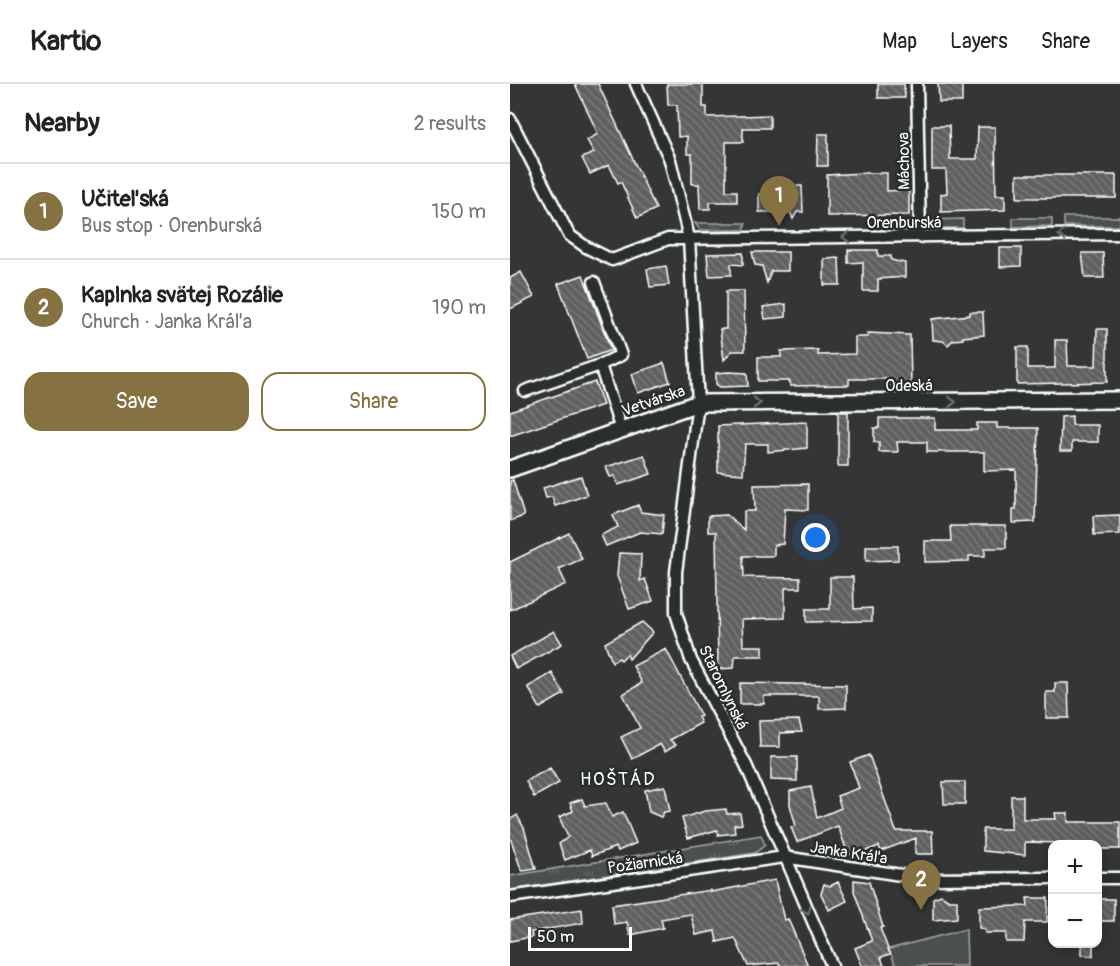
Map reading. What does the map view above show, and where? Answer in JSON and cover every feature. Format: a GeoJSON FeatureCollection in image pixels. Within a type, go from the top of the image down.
{"type":"FeatureCollection","features":[{"type":"Feature","properties":{"kind":"street","name":"Staromlynská"},"geometry":{"type":"LineString","coordinates":[[636,84],[670,160],[689,238],[698,403],[676,572],[676,613],[691,660],[746,765],[832,966]]}},
{"type":"Feature","properties":{"kind":"street","name":"Máchova"},"geometry":{"type":"LineString","coordinates":[[917,84],[920,237]]}},
{"type":"Feature","properties":{"kind":"street","name":"Orenburská"},"geometry":{"type":"LineString","coordinates":[[510,119],[558,217],[572,238],[608,259],[617,260],[668,239],[1120,234]]}},
{"type":"Feature","properties":{"kind":"street"},"geometry":{"type":"LineString","coordinates":[[525,391],[600,365],[621,355],[594,282]]}},
{"type":"Feature","properties":{"kind":"street","name":"Vetvárska"},"geometry":{"type":"LineString","coordinates":[[600,365],[621,430]]}},
{"type":"Feature","properties":{"kind":"street","name":"Odeská"},"geometry":{"type":"LineString","coordinates":[[698,403],[1120,400]]}},
{"type":"Feature","properties":{"kind":"street","name":"Vetvárska"},"geometry":{"type":"LineString","coordinates":[[510,469],[698,403]]}},
{"type":"Feature","properties":{"kind":"street","name":"Janka Kráľa"},"geometry":{"type":"LineString","coordinates":[[784,857],[927,879],[1048,878]]}},
{"type":"Feature","properties":{"kind":"street","name":"Požiarnická"},"geometry":{"type":"LineString","coordinates":[[510,897],[784,857]]}},
{"type":"Feature","properties":{"kind":"street"},"geometry":{"type":"LineString","coordinates":[[1102,878],[1120,878]]}},
{"type":"Feature","properties":{"kind":"green space"},"geometry":{"type":"Polygon","coordinates":[[[1064,217],[1120,217],[1120,226],[1064,226],[1064,217]]]}},
{"type":"Feature","properties":{"kind":"green space"},"geometry":{"type":"Polygon","coordinates":[[[1013,218],[1052,218],[1052,226],[1013,227],[1013,218]]]}},
{"type":"Feature","properties":{"kind":"green space"},"geometry":{"type":"Polygon","coordinates":[[[963,219],[963,228],[931,228],[926,223],[926,220],[963,219]]]}},
{"type":"Feature","properties":{"kind":"green space"},"geometry":{"type":"Polygon","coordinates":[[[695,223],[746,223],[744,230],[700,230],[695,223]]]}},
{"type":"Feature","properties":{"kind":"green space"},"geometry":{"type":"Polygon","coordinates":[[[761,835],[765,845],[755,853],[510,890],[510,876],[761,835]]]}},
{"type":"Feature","properties":{"kind":"green space"},"geometry":{"type":"Polygon","coordinates":[[[966,929],[967,966],[896,966],[889,949],[966,929]]]}},
{"type":"Feature","properties":{"kind":"building"},"geometry":{"type":"Polygon","coordinates":[[[575,84],[598,84],[656,209],[637,218],[621,182],[618,183],[609,165],[590,174],[582,158],[594,153],[587,140],[598,134],[575,84]]]}},
{"type":"Feature","properties":{"kind":"building"},"geometry":{"type":"Polygon","coordinates":[[[667,84],[703,84],[703,107],[707,107],[707,117],[770,115],[770,128],[743,128],[743,142],[726,142],[726,191],[737,191],[737,202],[710,202],[710,209],[700,209],[699,184],[692,184],[692,154],[687,154],[687,136],[678,137],[677,105],[668,105],[667,84]]]}},
{"type":"Feature","properties":{"kind":"building"},"geometry":{"type":"Polygon","coordinates":[[[878,84],[904,84],[905,98],[878,98],[878,84]]]}},
{"type":"Feature","properties":{"kind":"building"},"geometry":{"type":"Polygon","coordinates":[[[938,84],[962,84],[962,102],[939,102],[938,84]]]}},
{"type":"Feature","properties":{"kind":"building"},"geometry":{"type":"Polygon","coordinates":[[[932,126],[949,126],[950,159],[977,159],[978,127],[995,127],[996,195],[1005,195],[1005,210],[941,212],[941,194],[947,193],[946,170],[932,170],[932,126]]]}},
{"type":"Feature","properties":{"kind":"building"},"geometry":{"type":"Polygon","coordinates":[[[818,134],[828,134],[828,166],[817,166],[818,134]]]}},
{"type":"Feature","properties":{"kind":"building"},"geometry":{"type":"Polygon","coordinates":[[[887,173],[887,191],[909,190],[909,215],[827,216],[827,175],[887,173]]]}},
{"type":"Feature","properties":{"kind":"building"},"geometry":{"type":"Polygon","coordinates":[[[1017,175],[1116,175],[1116,198],[1017,198],[1017,175]]]}},
{"type":"Feature","properties":{"kind":"building"},"geometry":{"type":"Polygon","coordinates":[[[783,186],[802,186],[803,212],[797,212],[793,219],[790,212],[759,212],[759,194],[783,194],[783,186]]]}},
{"type":"Feature","properties":{"kind":"building"},"geometry":{"type":"Polygon","coordinates":[[[1000,248],[1021,248],[1021,266],[1000,267],[1000,248]]]}},
{"type":"Feature","properties":{"kind":"building"},"geometry":{"type":"Polygon","coordinates":[[[848,250],[878,250],[878,256],[891,256],[891,260],[905,263],[905,277],[878,279],[878,291],[863,291],[863,262],[848,263],[848,250]]]}},
{"type":"Feature","properties":{"kind":"building"},"geometry":{"type":"Polygon","coordinates":[[[752,252],[788,252],[788,271],[771,271],[767,283],[762,266],[755,265],[752,252]]]}},
{"type":"Feature","properties":{"kind":"building"},"geometry":{"type":"Polygon","coordinates":[[[743,253],[743,265],[731,264],[731,275],[709,276],[707,254],[743,253]]]}},
{"type":"Feature","properties":{"kind":"building"},"geometry":{"type":"Polygon","coordinates":[[[1082,253],[1103,253],[1104,278],[1085,278],[1082,253]]]}},
{"type":"Feature","properties":{"kind":"building"},"geometry":{"type":"Polygon","coordinates":[[[839,258],[840,285],[824,285],[824,259],[839,258]]]}},
{"type":"Feature","properties":{"kind":"building"},"geometry":{"type":"Polygon","coordinates":[[[666,266],[669,285],[650,287],[647,269],[666,266]]]}},
{"type":"Feature","properties":{"kind":"building"},"geometry":{"type":"Polygon","coordinates":[[[521,272],[534,297],[510,309],[510,278],[521,272]]]}},
{"type":"Feature","properties":{"kind":"building"},"geometry":{"type":"Polygon","coordinates":[[[583,275],[611,350],[587,359],[558,284],[583,275]]]}},
{"type":"Feature","properties":{"kind":"building"},"geometry":{"type":"Polygon","coordinates":[[[726,291],[744,291],[745,351],[732,351],[724,360],[720,329],[726,329],[726,291]]]}},
{"type":"Feature","properties":{"kind":"building"},"geometry":{"type":"Polygon","coordinates":[[[786,304],[786,317],[765,319],[763,307],[786,304]]]}},
{"type":"Feature","properties":{"kind":"building"},"geometry":{"type":"Polygon","coordinates":[[[970,312],[983,312],[984,335],[963,337],[963,339],[953,340],[948,345],[943,341],[933,340],[932,319],[970,315],[970,312]]]}},
{"type":"Feature","properties":{"kind":"building"},"geometry":{"type":"Polygon","coordinates":[[[1097,329],[1107,329],[1107,382],[1017,384],[1017,347],[1028,347],[1028,368],[1055,368],[1055,340],[1067,340],[1068,366],[1096,366],[1097,329]]]}},
{"type":"Feature","properties":{"kind":"building"},"geometry":{"type":"Polygon","coordinates":[[[868,333],[910,335],[911,385],[889,385],[889,379],[849,379],[849,385],[790,386],[790,381],[758,381],[758,357],[781,357],[781,351],[818,350],[818,355],[855,354],[855,337],[868,337],[868,333]]]}},
{"type":"Feature","properties":{"kind":"building"},"geometry":{"type":"Polygon","coordinates":[[[664,363],[670,382],[638,393],[632,374],[664,363]]]}},
{"type":"Feature","properties":{"kind":"building"},"geometry":{"type":"Polygon","coordinates":[[[716,373],[747,373],[748,386],[720,387],[716,384],[716,373]]]}},
{"type":"Feature","properties":{"kind":"building"},"geometry":{"type":"Polygon","coordinates":[[[595,382],[603,405],[510,436],[510,411],[595,382]]]}},
{"type":"Feature","properties":{"kind":"building"},"geometry":{"type":"Polygon","coordinates":[[[838,412],[848,412],[848,466],[838,466],[838,412]]]}},
{"type":"Feature","properties":{"kind":"building"},"geometry":{"type":"Polygon","coordinates":[[[1072,416],[1072,425],[1098,425],[1098,442],[1072,442],[1072,451],[1060,451],[1061,417],[1072,416]]]}},
{"type":"Feature","properties":{"kind":"building"},"geometry":{"type":"Polygon","coordinates":[[[879,418],[935,418],[935,430],[977,430],[977,423],[997,423],[997,428],[1038,428],[1035,522],[1013,523],[1013,509],[1016,509],[1016,470],[984,471],[984,452],[927,452],[927,442],[897,442],[898,452],[879,452],[879,442],[874,442],[874,428],[879,428],[879,418]]]}},
{"type":"Feature","properties":{"kind":"building"},"geometry":{"type":"Polygon","coordinates":[[[807,422],[807,448],[768,452],[768,444],[745,444],[743,474],[718,472],[718,426],[807,422]]]}},
{"type":"Feature","properties":{"kind":"building"},"geometry":{"type":"Polygon","coordinates":[[[644,455],[651,474],[618,485],[615,476],[610,477],[606,467],[644,455]]]}},
{"type":"Feature","properties":{"kind":"building"},"geometry":{"type":"Polygon","coordinates":[[[581,476],[587,495],[555,506],[552,497],[546,498],[543,488],[581,476]]]}},
{"type":"Feature","properties":{"kind":"building"},"geometry":{"type":"Polygon","coordinates":[[[513,480],[524,516],[510,521],[510,481],[513,480]]]}},
{"type":"Feature","properties":{"kind":"building"},"geometry":{"type":"Polygon","coordinates":[[[808,484],[808,510],[785,509],[783,544],[774,545],[774,556],[743,556],[744,577],[800,578],[800,588],[785,588],[785,618],[742,619],[743,646],[763,646],[763,656],[735,656],[734,668],[718,669],[716,532],[708,532],[708,516],[727,515],[744,530],[744,511],[755,511],[754,485],[808,484]]]}},
{"type":"Feature","properties":{"kind":"building"},"geometry":{"type":"Polygon","coordinates":[[[638,505],[641,512],[664,515],[662,534],[640,532],[606,546],[601,535],[618,527],[613,515],[638,505]]]}},
{"type":"Feature","properties":{"kind":"building"},"geometry":{"type":"Polygon","coordinates":[[[1120,515],[1120,534],[1094,535],[1093,516],[1120,515]]]}},
{"type":"Feature","properties":{"kind":"building"},"geometry":{"type":"Polygon","coordinates":[[[950,526],[1006,526],[1006,548],[985,548],[985,556],[969,556],[969,561],[925,562],[925,541],[951,541],[950,526]]]}},
{"type":"Feature","properties":{"kind":"building"},"geometry":{"type":"Polygon","coordinates":[[[569,533],[582,559],[559,569],[566,584],[510,610],[510,562],[569,533]]]}},
{"type":"Feature","properties":{"kind":"building"},"geometry":{"type":"Polygon","coordinates":[[[866,546],[898,546],[898,560],[866,561],[866,546]]]}},
{"type":"Feature","properties":{"kind":"building"},"geometry":{"type":"Polygon","coordinates":[[[619,553],[641,554],[640,581],[645,579],[653,601],[629,609],[617,576],[619,553]]]}},
{"type":"Feature","properties":{"kind":"building"},"geometry":{"type":"Polygon","coordinates":[[[830,577],[853,577],[854,609],[872,608],[872,621],[806,622],[806,609],[830,609],[830,577]]]}},
{"type":"Feature","properties":{"kind":"building"},"geometry":{"type":"Polygon","coordinates":[[[642,622],[653,632],[629,659],[627,654],[621,660],[619,658],[612,662],[605,643],[642,622]]]}},
{"type":"Feature","properties":{"kind":"building"},"geometry":{"type":"Polygon","coordinates":[[[554,631],[562,644],[516,669],[510,656],[554,631]]]}},
{"type":"Feature","properties":{"kind":"building"},"geometry":{"type":"Polygon","coordinates":[[[666,649],[701,716],[698,717],[701,723],[670,740],[676,745],[665,752],[660,744],[632,759],[621,737],[640,728],[623,694],[642,683],[633,666],[666,649]]]}},
{"type":"Feature","properties":{"kind":"building"},"geometry":{"type":"Polygon","coordinates":[[[552,673],[564,694],[540,708],[528,687],[552,673]]]}},
{"type":"Feature","properties":{"kind":"building"},"geometry":{"type":"Polygon","coordinates":[[[740,683],[846,685],[846,708],[819,709],[819,696],[764,696],[764,704],[740,704],[740,683]]]}},
{"type":"Feature","properties":{"kind":"building"},"geometry":{"type":"Polygon","coordinates":[[[1055,683],[1068,683],[1069,718],[1046,718],[1046,692],[1055,692],[1055,683]]]}},
{"type":"Feature","properties":{"kind":"building"},"geometry":{"type":"Polygon","coordinates":[[[799,720],[802,732],[780,733],[780,747],[760,747],[759,721],[799,720]]]}},
{"type":"Feature","properties":{"kind":"building"},"geometry":{"type":"Polygon","coordinates":[[[869,755],[896,831],[932,831],[933,854],[915,854],[916,838],[881,851],[879,846],[855,855],[848,854],[838,826],[797,842],[791,827],[796,826],[790,805],[790,791],[811,787],[817,818],[841,808],[837,796],[859,788],[850,762],[869,755]]]}},
{"type":"Feature","properties":{"kind":"building"},"geometry":{"type":"Polygon","coordinates":[[[771,757],[797,757],[797,781],[771,780],[771,757]]]}},
{"type":"Feature","properties":{"kind":"building"},"geometry":{"type":"Polygon","coordinates":[[[550,768],[559,783],[534,797],[526,781],[550,768]]]}},
{"type":"Feature","properties":{"kind":"building"},"geometry":{"type":"Polygon","coordinates":[[[943,782],[965,782],[965,804],[944,804],[943,782]]]}},
{"type":"Feature","properties":{"kind":"building"},"geometry":{"type":"Polygon","coordinates":[[[665,786],[670,811],[664,812],[661,817],[649,812],[645,790],[665,786]]]}},
{"type":"Feature","properties":{"kind":"building"},"geometry":{"type":"Polygon","coordinates":[[[1011,796],[1023,796],[1023,819],[1056,819],[1055,813],[1068,813],[1068,822],[1120,822],[1120,849],[1102,849],[1102,840],[1048,840],[1048,843],[1025,842],[1025,855],[983,851],[983,829],[1011,829],[1011,796]]]}},
{"type":"Feature","properties":{"kind":"building"},"geometry":{"type":"Polygon","coordinates":[[[582,799],[585,806],[606,803],[612,817],[623,812],[636,843],[618,851],[616,847],[592,856],[590,850],[565,860],[559,844],[568,837],[559,817],[573,811],[570,803],[582,799]]]}},
{"type":"Feature","properties":{"kind":"building"},"geometry":{"type":"Polygon","coordinates":[[[726,809],[727,814],[740,813],[742,824],[734,825],[735,833],[718,835],[717,830],[688,838],[682,818],[705,811],[726,809]]]}},
{"type":"Feature","properties":{"kind":"building"},"geometry":{"type":"Polygon","coordinates":[[[517,815],[524,828],[536,869],[523,871],[521,869],[510,837],[510,820],[517,815]]]}},
{"type":"Feature","properties":{"kind":"building"},"geometry":{"type":"Polygon","coordinates":[[[775,880],[784,920],[788,919],[808,966],[781,966],[779,963],[748,966],[735,938],[717,942],[715,931],[696,935],[691,914],[661,919],[663,928],[630,935],[627,922],[614,924],[612,905],[711,890],[711,892],[775,880]]]}},
{"type":"Feature","properties":{"kind":"building"},"geometry":{"type":"Polygon","coordinates":[[[854,880],[869,882],[883,927],[880,928],[890,954],[881,957],[884,966],[862,966],[855,948],[872,941],[854,891],[854,880]]]}},
{"type":"Feature","properties":{"kind":"building"},"geometry":{"type":"Polygon","coordinates":[[[838,882],[847,901],[829,910],[821,894],[824,884],[830,886],[838,882]]]}},
{"type":"Feature","properties":{"kind":"building"},"geometry":{"type":"Polygon","coordinates":[[[941,895],[949,900],[957,900],[957,918],[933,920],[933,898],[941,895]]]}},
{"type":"Feature","properties":{"kind":"building"},"geometry":{"type":"Polygon","coordinates":[[[1027,898],[1048,898],[1047,922],[1025,922],[1024,942],[1006,942],[1006,933],[985,933],[984,929],[979,928],[979,907],[1028,906],[1027,898]]]}},
{"type":"Feature","properties":{"kind":"building"},"geometry":{"type":"Polygon","coordinates":[[[1102,899],[1114,899],[1114,921],[1102,921],[1102,899]]]}},
{"type":"Feature","properties":{"kind":"building"},"geometry":{"type":"Polygon","coordinates":[[[582,909],[583,923],[531,932],[532,937],[510,941],[510,920],[582,909]]]}},
{"type":"Feature","properties":{"kind":"building"},"geometry":{"type":"Polygon","coordinates":[[[1082,948],[1093,948],[1093,956],[1082,955],[1082,948]]]}},
{"type":"Feature","properties":{"kind":"place","name":"Učiteľská"},"geometry":{"type":"Point","coordinates":[779,226]}},
{"type":"Feature","properties":{"kind":"place","name":"Kaplnka svätej Rozálie"},"geometry":{"type":"Point","coordinates":[921,910]}},
{"type":"Feature","properties":{"kind":"district","name":"HOŠTÁD"},"geometry":{"type":"Point","coordinates":[618,779]}}]}
